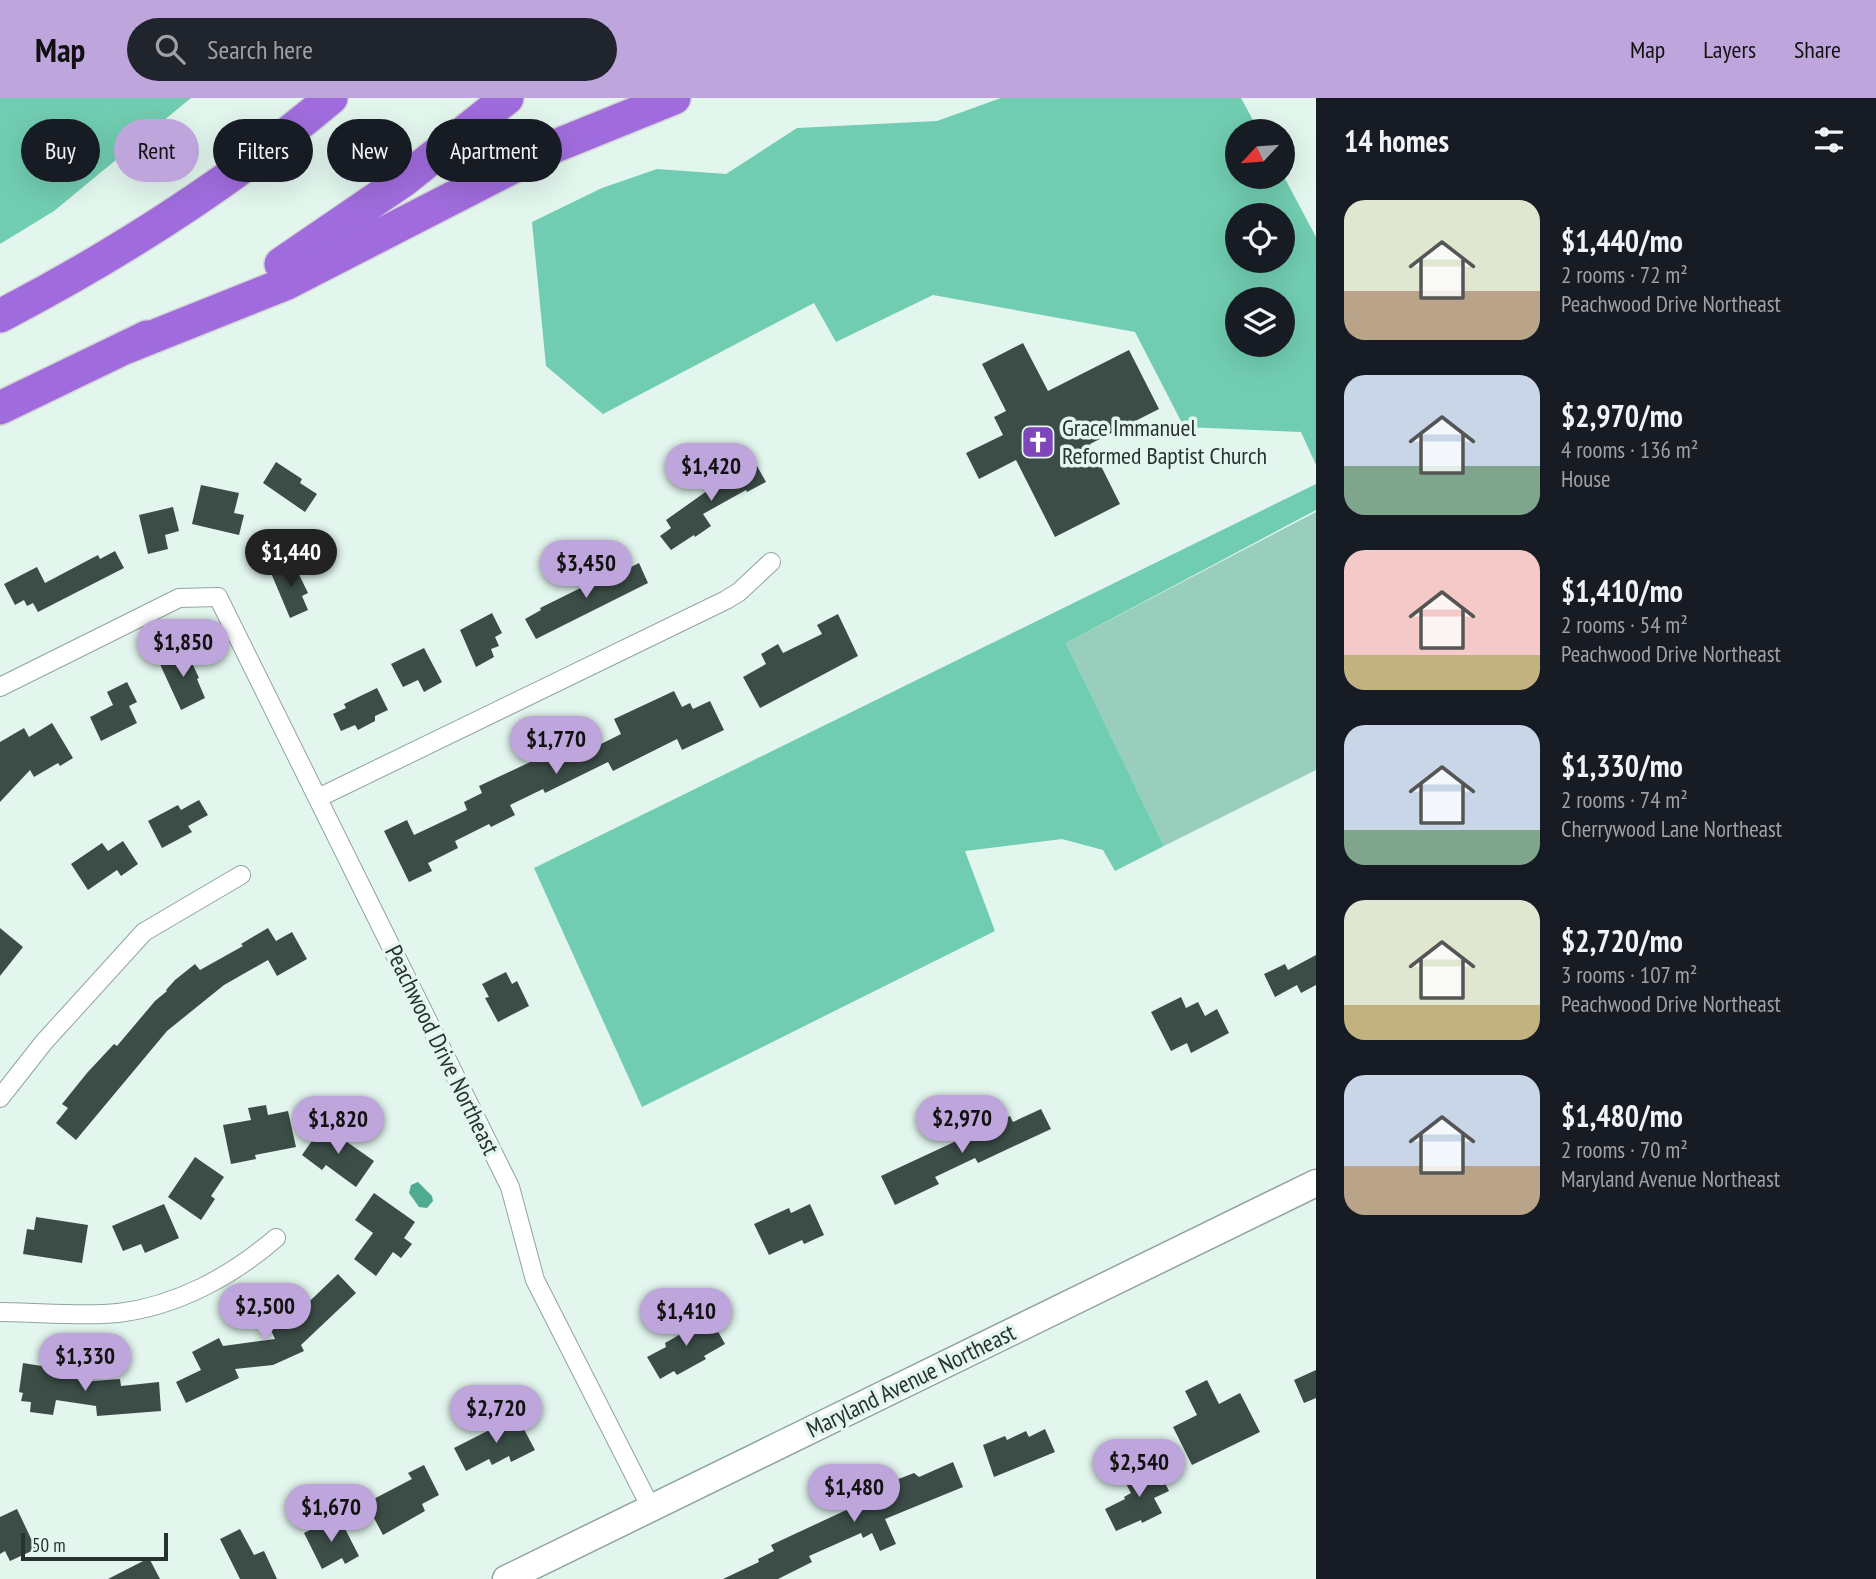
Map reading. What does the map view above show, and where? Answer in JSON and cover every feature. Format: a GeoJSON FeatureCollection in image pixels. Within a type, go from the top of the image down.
{"type":"FeatureCollection","features":[{"type":"Feature","properties":{"kind":"highway"},"geometry":{"type":"LineString","coordinates":[[0,316],[90,266],[175,214],[247,164],[331,98]]}},
{"type":"Feature","properties":{"kind":"highway"},"geometry":{"type":"LineString","coordinates":[[0,408],[224,297],[316,242],[404,180],[507,98]]}},
{"type":"Feature","properties":{"kind":"highway"},"geometry":{"type":"LineString","coordinates":[[127,347],[285,284],[548,149],[674,98]]}},
{"type":"Feature","properties":{"kind":"street"},"geometry":{"type":"LineString","coordinates":[[318,797],[726,600],[739,592],[771,562]]}},
{"type":"Feature","properties":{"kind":"street","name":"Peachwood Drive Northeast"},"geometry":{"type":"LineString","coordinates":[[0,687],[178,598],[218,597],[510,1187],[535,1280],[651,1508]]}},
{"type":"Feature","properties":{"kind":"street"},"geometry":{"type":"LineString","coordinates":[[0,1098],[44,1042],[144,932],[241,875]]}},
{"type":"Feature","properties":{"kind":"street","name":"Maryland Avenue Northeast"},"geometry":{"type":"LineString","coordinates":[[506,1579],[1316,1182]]}},
{"type":"Feature","properties":{"kind":"street"},"geometry":{"type":"LineString","coordinates":[[0,1312],[117,1313],[159,1306],[206,1286],[260,1252],[276,1238]]}},
{"type":"Feature","properties":{"kind":"shaded area"},"geometry":{"type":"Polygon","coordinates":[[[0,98],[191,98],[166,119],[114,119],[114,162],[100,173],[100,119],[21,119],[21,182],[89,182],[54,211],[0,244],[0,98]]]}},
{"type":"Feature","properties":{"kind":"shaded area"},"geometry":{"type":"Polygon","coordinates":[[[1001,98],[1241,98],[1252,119],[1225,119],[1225,189],[1290,189],[1316,237],[1316,465],[1301,432],[1184,427],[1135,332],[933,295],[836,342],[814,303],[603,414],[546,366],[532,222],[602,188],[657,169],[726,174],[797,128],[937,121],[1001,98]]]}},
{"type":"Feature","properties":{"kind":"shaded area"},"geometry":{"type":"Polygon","coordinates":[[[1316,484],[1316,510],[1066,643],[1164,846],[1115,871],[1103,850],[1062,839],[965,851],[995,931],[642,1107],[534,868],[1316,484]]]}},
{"type":"Feature","properties":{"kind":"shaded area"},"geometry":{"type":"Polygon","coordinates":[[[1316,512],[1316,770],[1164,846],[1066,643],[1316,512]]]}},
{"type":"Feature","properties":{"kind":"shaded area"},"geometry":{"type":"Polygon","coordinates":[[[418,1182],[432,1196],[433,1201],[427,1208],[419,1207],[409,1193],[411,1185],[418,1182]]]}},
{"type":"Feature","properties":{"kind":"shaded area"},"geometry":{"type":"Polygon","coordinates":[[[496,1398],[504,1412],[480,1424],[473,1410],[496,1398]]]}},
{"type":"Feature","properties":{"kind":"building"},"geometry":{"type":"Polygon","coordinates":[[[1023,343],[1048,391],[1129,350],[1159,409],[1090,444],[1120,504],[1055,537],[1016,460],[979,479],[966,453],[1003,435],[994,417],[1006,411],[982,364],[1023,343]]]}},
{"type":"Feature","properties":{"kind":"building"},"geometry":{"type":"Polygon","coordinates":[[[739,461],[744,471],[756,464],[766,482],[703,514],[711,526],[671,550],[660,536],[671,528],[666,520],[714,486],[709,477],[739,461]]]}},
{"type":"Feature","properties":{"kind":"building"},"geometry":{"type":"Polygon","coordinates":[[[276,462],[302,479],[300,483],[317,494],[305,512],[263,483],[276,462]]]}},
{"type":"Feature","properties":{"kind":"building"},"geometry":{"type":"Polygon","coordinates":[[[201,485],[239,493],[234,513],[244,515],[239,535],[192,524],[201,485]]]}},
{"type":"Feature","properties":{"kind":"building"},"geometry":{"type":"Polygon","coordinates":[[[173,507],[179,531],[165,535],[168,549],[148,554],[139,515],[173,507]]]}},
{"type":"Feature","properties":{"kind":"building"},"geometry":{"type":"Polygon","coordinates":[[[115,551],[124,568],[38,612],[33,603],[27,606],[24,600],[15,605],[4,584],[37,567],[45,583],[98,555],[100,559],[115,551]]]}},
{"type":"Feature","properties":{"kind":"building"},"geometry":{"type":"Polygon","coordinates":[[[293,562],[308,593],[302,596],[308,610],[290,618],[271,573],[293,562]]]}},
{"type":"Feature","properties":{"kind":"building"},"geometry":{"type":"Polygon","coordinates":[[[639,563],[648,583],[536,639],[525,619],[541,610],[540,608],[623,567],[625,570],[639,563]]]}},
{"type":"Feature","properties":{"kind":"building"},"geometry":{"type":"Polygon","coordinates":[[[492,613],[502,633],[495,637],[499,646],[491,649],[494,657],[476,667],[460,630],[492,613]]]}},
{"type":"Feature","properties":{"kind":"building"},"geometry":{"type":"Polygon","coordinates":[[[838,614],[858,656],[760,708],[743,677],[766,664],[761,654],[778,644],[783,653],[822,634],[817,625],[838,614]]]}},
{"type":"Feature","properties":{"kind":"building"},"geometry":{"type":"Polygon","coordinates":[[[424,648],[442,682],[424,692],[418,680],[403,687],[391,664],[424,648]]]}},
{"type":"Feature","properties":{"kind":"building"},"geometry":{"type":"Polygon","coordinates":[[[186,650],[205,698],[181,710],[159,662],[186,650]]]}},
{"type":"Feature","properties":{"kind":"building"},"geometry":{"type":"Polygon","coordinates":[[[127,682],[137,702],[129,706],[137,723],[101,741],[90,717],[113,705],[107,692],[127,682]]]}},
{"type":"Feature","properties":{"kind":"building"},"geometry":{"type":"Polygon","coordinates":[[[377,688],[388,710],[375,716],[375,721],[358,730],[355,725],[341,731],[333,714],[346,708],[344,704],[377,688]]]}},
{"type":"Feature","properties":{"kind":"building"},"geometry":{"type":"Polygon","coordinates":[[[674,691],[682,707],[690,703],[693,709],[710,701],[724,730],[682,750],[677,739],[613,771],[608,762],[545,793],[543,789],[510,805],[515,815],[455,841],[458,848],[428,863],[432,871],[409,882],[384,831],[407,820],[414,835],[467,810],[464,802],[482,793],[479,786],[573,742],[579,755],[621,734],[614,719],[674,691]]]}},
{"type":"Feature","properties":{"kind":"building"},"geometry":{"type":"Polygon","coordinates":[[[52,723],[73,758],[34,777],[30,770],[0,802],[0,742],[24,728],[29,737],[52,723]]]}},
{"type":"Feature","properties":{"kind":"building"},"geometry":{"type":"Polygon","coordinates":[[[199,800],[208,815],[188,826],[192,832],[162,848],[148,821],[178,805],[181,810],[199,800]]]}},
{"type":"Feature","properties":{"kind":"building"},"geometry":{"type":"Polygon","coordinates":[[[123,841],[138,864],[121,876],[117,870],[88,890],[71,864],[102,843],[108,851],[123,841]]]}},
{"type":"Feature","properties":{"kind":"building"},"geometry":{"type":"Polygon","coordinates":[[[0,928],[23,947],[0,976],[0,928]]]}},
{"type":"Feature","properties":{"kind":"building"},"geometry":{"type":"Polygon","coordinates":[[[268,928],[276,941],[292,932],[307,959],[277,976],[268,960],[224,985],[167,1031],[76,1140],[56,1123],[68,1108],[62,1104],[87,1073],[114,1044],[117,1046],[175,980],[195,964],[200,970],[243,946],[241,944],[268,928]]]}},
{"type":"Feature","properties":{"kind":"building"},"geometry":{"type":"Polygon","coordinates":[[[1316,955],[1316,985],[1301,993],[1297,985],[1275,997],[1264,974],[1285,964],[1288,970],[1316,955]]]}},
{"type":"Feature","properties":{"kind":"building"},"geometry":{"type":"Polygon","coordinates":[[[506,972],[512,984],[517,981],[529,1006],[498,1022],[485,998],[489,997],[482,984],[506,972]]]}},
{"type":"Feature","properties":{"kind":"building"},"geometry":{"type":"Polygon","coordinates":[[[1181,997],[1186,1008],[1198,1002],[1205,1016],[1217,1009],[1229,1033],[1191,1053],[1187,1043],[1171,1051],[1151,1012],[1181,997]]]}},
{"type":"Feature","properties":{"kind":"building"},"geometry":{"type":"Polygon","coordinates":[[[266,1105],[268,1115],[288,1111],[296,1147],[255,1155],[256,1159],[231,1164],[223,1125],[251,1120],[248,1108],[266,1105]]]}},
{"type":"Feature","properties":{"kind":"building"},"geometry":{"type":"Polygon","coordinates":[[[1041,1109],[1051,1129],[978,1163],[975,1158],[935,1177],[939,1184],[895,1205],[881,1176],[1010,1116],[1013,1122],[1041,1109]]]}},
{"type":"Feature","properties":{"kind":"building"},"geometry":{"type":"Polygon","coordinates":[[[323,1125],[374,1161],[356,1187],[326,1165],[322,1170],[302,1155],[323,1125]]]}},
{"type":"Feature","properties":{"kind":"building"},"geometry":{"type":"Polygon","coordinates":[[[195,1157],[224,1177],[211,1196],[215,1199],[201,1220],[168,1197],[195,1157]]]}},
{"type":"Feature","properties":{"kind":"building"},"geometry":{"type":"Polygon","coordinates":[[[374,1193],[415,1222],[404,1238],[412,1244],[401,1258],[393,1252],[376,1276],[354,1259],[373,1233],[355,1220],[374,1193]]]}},
{"type":"Feature","properties":{"kind":"building"},"geometry":{"type":"Polygon","coordinates":[[[164,1204],[179,1238],[145,1253],[141,1244],[123,1251],[112,1226],[164,1204]]]}},
{"type":"Feature","properties":{"kind":"building"},"geometry":{"type":"Polygon","coordinates":[[[810,1204],[824,1235],[804,1244],[802,1240],[769,1255],[754,1224],[789,1208],[791,1213],[810,1204]]]}},
{"type":"Feature","properties":{"kind":"building"},"geometry":{"type":"Polygon","coordinates":[[[36,1217],[88,1225],[82,1263],[23,1254],[27,1229],[34,1230],[36,1217]]]}},
{"type":"Feature","properties":{"kind":"building"},"geometry":{"type":"Polygon","coordinates":[[[338,1274],[356,1293],[301,1345],[304,1351],[273,1365],[235,1369],[239,1378],[186,1403],[176,1382],[201,1370],[192,1352],[219,1338],[223,1346],[275,1339],[265,1317],[285,1308],[290,1320],[338,1274]]]}},
{"type":"Feature","properties":{"kind":"building"},"geometry":{"type":"Polygon","coordinates":[[[690,1319],[694,1328],[711,1319],[725,1344],[704,1356],[706,1359],[677,1375],[674,1371],[660,1379],[647,1357],[666,1347],[665,1343],[679,1335],[675,1327],[690,1319]]]}},
{"type":"Feature","properties":{"kind":"building"},"geometry":{"type":"Polygon","coordinates":[[[23,1363],[83,1375],[82,1382],[120,1379],[121,1386],[159,1382],[161,1411],[97,1416],[96,1406],[56,1400],[53,1415],[30,1412],[31,1402],[21,1401],[23,1393],[19,1392],[23,1363]]]}},
{"type":"Feature","properties":{"kind":"building"},"geometry":{"type":"Polygon","coordinates":[[[1316,1370],[1316,1398],[1304,1403],[1294,1380],[1316,1370]]]}},
{"type":"Feature","properties":{"kind":"building"},"geometry":{"type":"Polygon","coordinates":[[[1207,1380],[1219,1404],[1240,1393],[1260,1432],[1192,1465],[1173,1427],[1197,1415],[1185,1391],[1207,1380]]]}},
{"type":"Feature","properties":{"kind":"building"},"geometry":{"type":"Polygon","coordinates":[[[517,1416],[535,1450],[511,1462],[509,1456],[492,1465],[489,1459],[466,1471],[454,1448],[517,1416]]]}},
{"type":"Feature","properties":{"kind":"building"},"geometry":{"type":"Polygon","coordinates":[[[1045,1429],[1055,1452],[994,1477],[983,1445],[1005,1436],[1007,1440],[1026,1431],[1029,1437],[1045,1429]]]}},
{"type":"Feature","properties":{"kind":"building"},"geometry":{"type":"Polygon","coordinates":[[[953,1462],[963,1487],[885,1519],[896,1544],[880,1551],[872,1533],[863,1538],[861,1533],[809,1556],[812,1562],[778,1579],[723,1579],[759,1562],[758,1559],[774,1551],[771,1545],[898,1486],[896,1480],[914,1473],[919,1477],[953,1462]]]}},
{"type":"Feature","properties":{"kind":"building"},"geometry":{"type":"Polygon","coordinates":[[[1155,1463],[1169,1491],[1154,1498],[1162,1513],[1116,1531],[1105,1509],[1131,1493],[1125,1482],[1136,1477],[1134,1473],[1155,1463]]]}},
{"type":"Feature","properties":{"kind":"building"},"geometry":{"type":"Polygon","coordinates":[[[424,1465],[439,1495],[422,1504],[425,1511],[383,1535],[366,1503],[412,1479],[408,1473],[424,1465]]]}},
{"type":"Feature","properties":{"kind":"building"},"geometry":{"type":"Polygon","coordinates":[[[17,1509],[36,1549],[10,1561],[5,1551],[0,1554],[0,1517],[17,1509]]]}},
{"type":"Feature","properties":{"kind":"building"},"geometry":{"type":"Polygon","coordinates":[[[331,1519],[335,1526],[342,1523],[359,1556],[345,1564],[342,1558],[322,1569],[304,1533],[331,1519]]]}},
{"type":"Feature","properties":{"kind":"building"},"geometry":{"type":"Polygon","coordinates":[[[240,1529],[254,1555],[264,1551],[277,1579],[240,1579],[220,1539],[240,1529]]]}},
{"type":"Feature","properties":{"kind":"building"},"geometry":{"type":"Polygon","coordinates":[[[149,1558],[160,1579],[108,1579],[149,1558]]]}},
{"type":"Feature","properties":{"kind":"place","name":"Grace Immanuel Reformed Baptist Church"},"geometry":{"type":"Point","coordinates":[1038,442]}}]}
